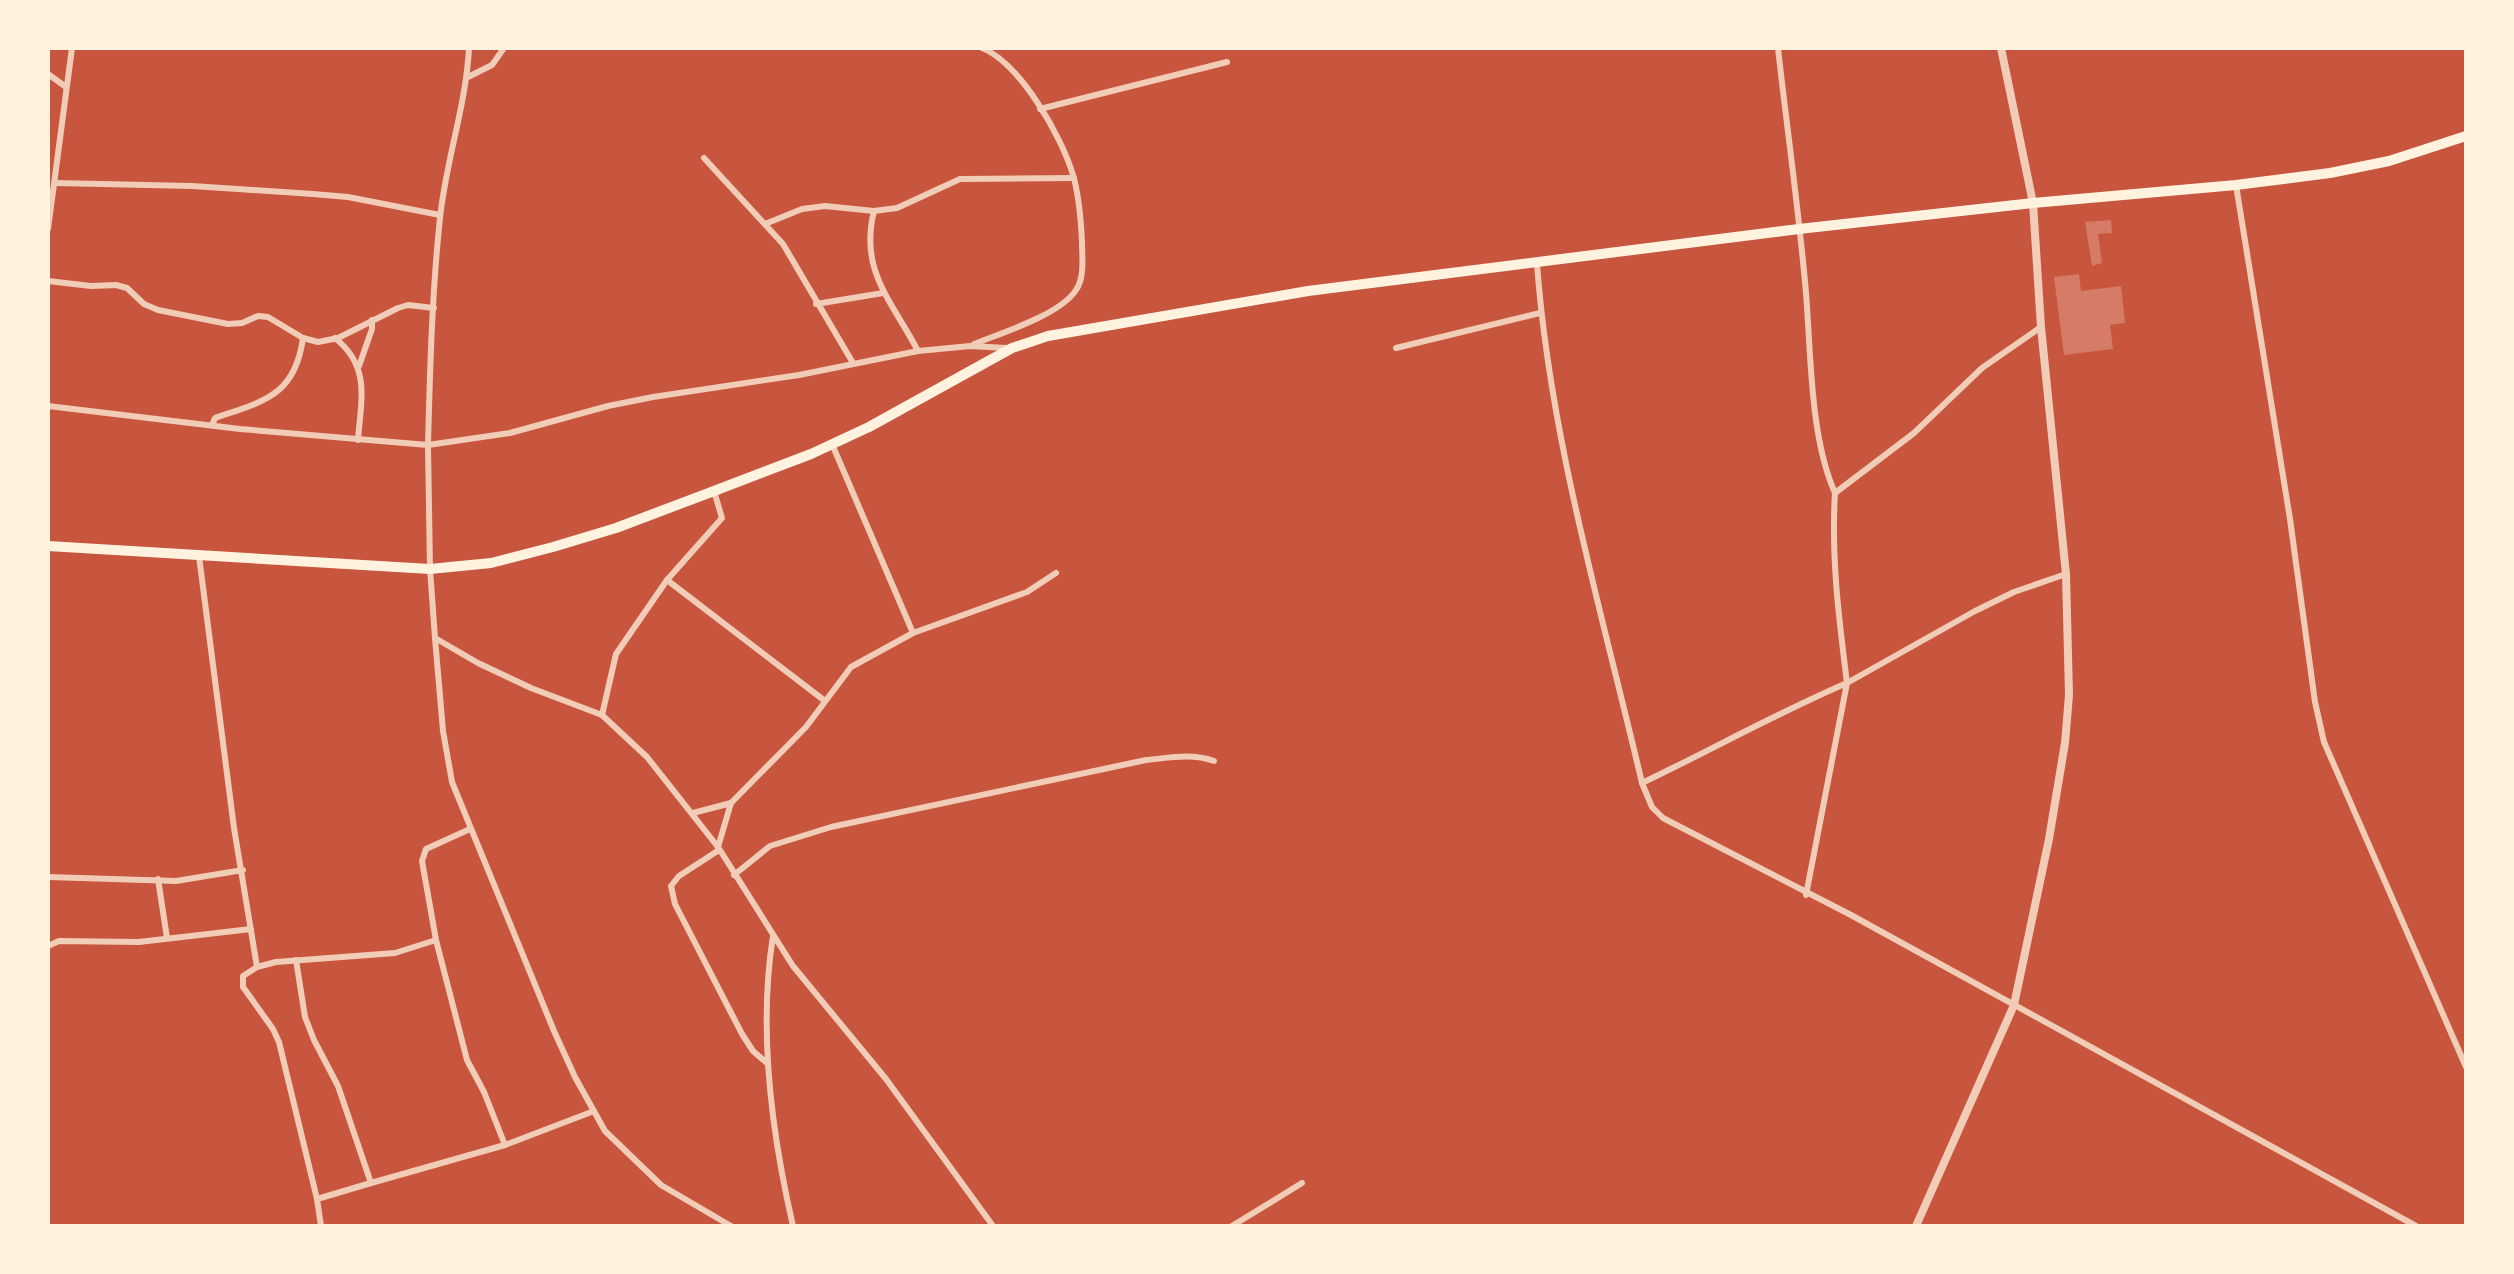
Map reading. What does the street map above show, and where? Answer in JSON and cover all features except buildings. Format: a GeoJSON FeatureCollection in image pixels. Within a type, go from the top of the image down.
{"type":"FeatureCollection","features":[{"type":"Feature","properties":{"kind":"highway"},"geometry":{"type":"LineString","coordinates":[[48,546],[430,569],[491,563],[616,528],[832,444],[1012,348],[1048,336],[1207,306],[1308,291],[1799,229],[2330,173],[2389,161],[2466,136]]}},
{"type":"Feature","properties":{"kind":"street"},"geometry":{"type":"LineString","coordinates":[[48,229],[72,48]]}},
{"type":"Feature","properties":{"kind":"street"},"geometry":{"type":"LineString","coordinates":[[469,48],[468,77],[440,215],[428,445],[430,569],[443,731],[452,782],[554,1031],[605,1131],[661,1185],[731,1226]]}},
{"type":"Feature","properties":{"kind":"street"},"geometry":{"type":"LineString","coordinates":[[468,77],[492,65],[504,48]]}},
{"type":"Feature","properties":{"kind":"street"},"geometry":{"type":"LineString","coordinates":[[970,346],[1058,307],[1077,290],[1083,267],[1074,178],[1064,147],[1026,87],[994,53],[982,48]]}},
{"type":"Feature","properties":{"kind":"street"},"geometry":{"type":"LineString","coordinates":[[1778,48],[1817,414],[1822,453],[1835,493],[1832,548],[1847,683],[1806,895]]}},
{"type":"Feature","properties":{"kind":"street"},"geometry":{"type":"LineString","coordinates":[[1916,1226],[2014,1005],[2049,839],[2065,743],[2069,695],[2066,574],[2041,327],[2033,203],[2001,48]]}},
{"type":"Feature","properties":{"kind":"street"},"geometry":{"type":"LineString","coordinates":[[1040,109],[1227,62]]}},
{"type":"Feature","properties":{"kind":"street"},"geometry":{"type":"LineString","coordinates":[[48,74],[66,87]]}},
{"type":"Feature","properties":{"kind":"street"},"geometry":{"type":"LineString","coordinates":[[704,158],[795,261],[816,304],[853,363]]}},
{"type":"Feature","properties":{"kind":"street"},"geometry":{"type":"LineString","coordinates":[[765,224],[802,209],[825,206],[874,211],[897,208],[960,179],[1074,178]]}},
{"type":"Feature","properties":{"kind":"street"},"geometry":{"type":"LineString","coordinates":[[55,183],[192,186],[337,196],[440,215]]}},
{"type":"Feature","properties":{"kind":"street"},"geometry":{"type":"LineString","coordinates":[[2236,185],[2292,534],[2315,702],[2324,742],[2466,1067]]}},
{"type":"Feature","properties":{"kind":"street"},"geometry":{"type":"LineString","coordinates":[[874,211],[869,246],[871,264],[883,293],[918,351]]}},
{"type":"Feature","properties":{"kind":"street"},"geometry":{"type":"LineString","coordinates":[[1537,264],[1545,355],[1567,471],[1642,783],[1652,807],[1663,818],[1767,871],[1806,895],[1851,915],[2416,1226]]}},
{"type":"Feature","properties":{"kind":"street"},"geometry":{"type":"LineString","coordinates":[[48,281],[91,286],[116,285],[127,288],[144,304],[158,310],[228,324],[242,323],[258,316],[268,317],[303,338],[318,342],[335,338],[408,305],[434,308]]}},
{"type":"Feature","properties":{"kind":"street"},"geometry":{"type":"LineString","coordinates":[[816,304],[883,293]]}},
{"type":"Feature","properties":{"kind":"street"},"geometry":{"type":"LineString","coordinates":[[1396,348],[1540,313]]}},
{"type":"Feature","properties":{"kind":"street"},"geometry":{"type":"LineString","coordinates":[[358,440],[359,367],[372,320]]}},
{"type":"Feature","properties":{"kind":"street"},"geometry":{"type":"LineString","coordinates":[[1835,493],[1914,433],[1982,368],[2041,327]]}},
{"type":"Feature","properties":{"kind":"street"},"geometry":{"type":"LineString","coordinates":[[212,425],[215,418],[281,391],[296,368],[303,338]]}},
{"type":"Feature","properties":{"kind":"street"},"geometry":{"type":"LineString","coordinates":[[335,338],[348,349],[359,367]]}},
{"type":"Feature","properties":{"kind":"street"},"geometry":{"type":"LineString","coordinates":[[48,406],[428,445],[510,433],[623,403],[918,351],[970,346],[1012,348]]}},
{"type":"Feature","properties":{"kind":"street"},"geometry":{"type":"LineString","coordinates":[[832,444],[913,633]]}},
{"type":"Feature","properties":{"kind":"street"},"geometry":{"type":"LineString","coordinates":[[602,715],[616,654],[667,580],[722,518],[714,491]]}},
{"type":"Feature","properties":{"kind":"street"},"geometry":{"type":"LineString","coordinates":[[199,556],[234,828],[257,967]]}},
{"type":"Feature","properties":{"kind":"street"},"geometry":{"type":"LineString","coordinates":[[768,1064],[753,1051],[742,1034],[675,904],[671,886],[679,876],[718,849],[731,803],[806,727],[851,667],[913,633],[1027,592],[1056,573]]}},
{"type":"Feature","properties":{"kind":"street"},"geometry":{"type":"LineString","coordinates":[[1642,783],[1789,708],[1847,683],[1975,611],[2014,592],[2066,574]]}},
{"type":"Feature","properties":{"kind":"street"},"geometry":{"type":"LineString","coordinates":[[667,580],[825,701]]}},
{"type":"Feature","properties":{"kind":"street"},"geometry":{"type":"LineString","coordinates":[[435,638],[531,688],[602,715],[647,757],[693,813],[793,966],[886,1079],[993,1226]]}},
{"type":"Feature","properties":{"kind":"street"},"geometry":{"type":"LineString","coordinates":[[734,875],[770,846],[831,827],[1146,760],[1201,756],[1214,761]]}},
{"type":"Feature","properties":{"kind":"street"},"geometry":{"type":"LineString","coordinates":[[693,813],[731,803]]}},
{"type":"Feature","properties":{"kind":"street"},"geometry":{"type":"LineString","coordinates":[[470,829],[432,845],[423,855],[436,940],[467,1060],[484,1092],[505,1145]]}},
{"type":"Feature","properties":{"kind":"street"},"geometry":{"type":"LineString","coordinates":[[48,877],[176,881],[243,870]]}},
{"type":"Feature","properties":{"kind":"street"},"geometry":{"type":"LineString","coordinates":[[158,879],[167,938]]}},
{"type":"Feature","properties":{"kind":"street"},"geometry":{"type":"LineString","coordinates":[[48,936],[59,941],[139,942],[251,929]]}},
{"type":"Feature","properties":{"kind":"street"},"geometry":{"type":"LineString","coordinates":[[773,935],[767,987],[768,1064],[777,1147],[793,1226]]}},
{"type":"Feature","properties":{"kind":"street"},"geometry":{"type":"LineString","coordinates":[[321,1226],[279,1042],[243,987],[243,976],[257,967],[276,962],[395,953],[436,940]]}},
{"type":"Feature","properties":{"kind":"street"},"geometry":{"type":"LineString","coordinates":[[48,946],[59,941]]}},
{"type":"Feature","properties":{"kind":"street"},"geometry":{"type":"LineString","coordinates":[[296,960],[305,1017],[338,1086],[371,1183]]}},
{"type":"Feature","properties":{"kind":"street"},"geometry":{"type":"LineString","coordinates":[[317,1199],[505,1145],[594,1111]]}},
{"type":"Feature","properties":{"kind":"street"},"geometry":{"type":"LineString","coordinates":[[1232,1226],[1302,1183]]}}]}
